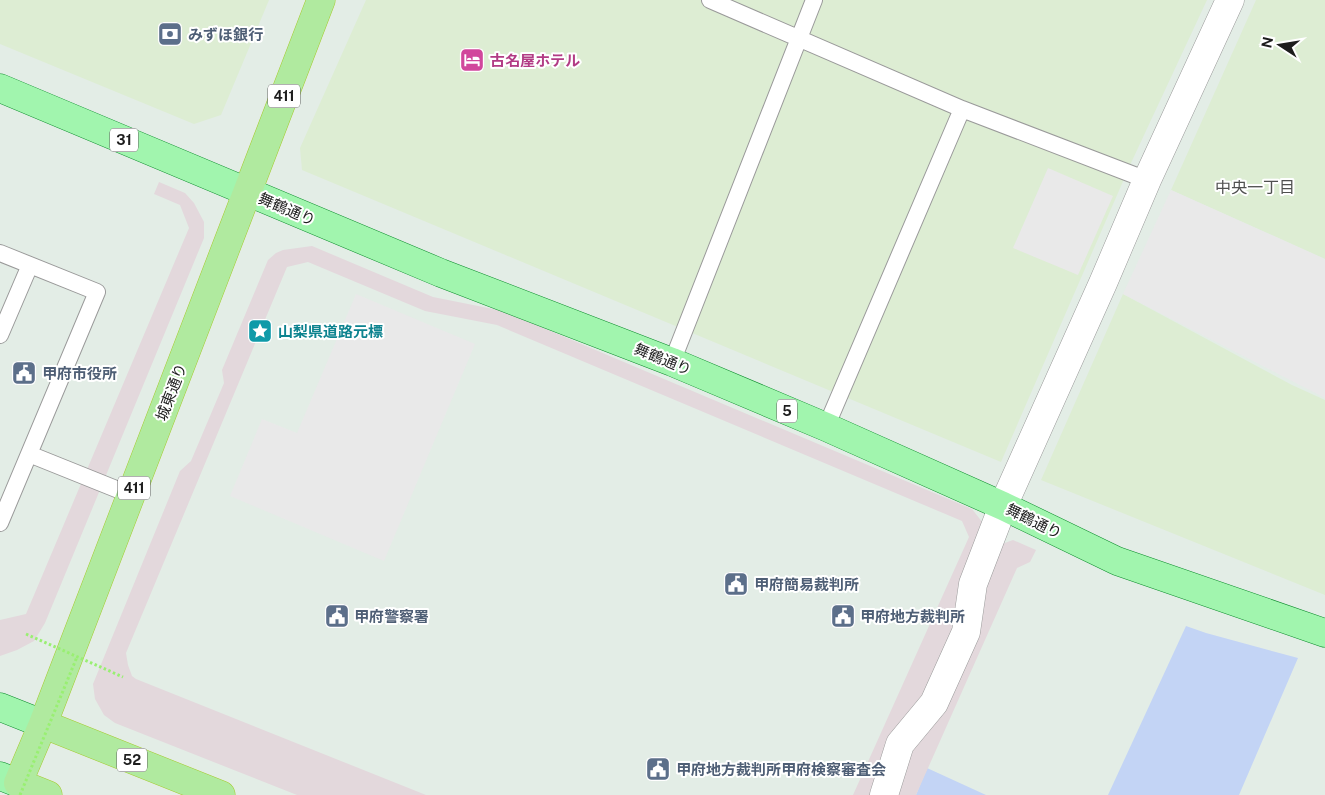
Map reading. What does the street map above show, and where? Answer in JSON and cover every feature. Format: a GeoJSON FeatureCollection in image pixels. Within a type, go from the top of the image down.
{"type":"FeatureCollection","features":[{"type":"Feature","properties":{"kind":"highway","name":"城東通り"},"geometry":{"type":"LineString","coordinates":[[12,785],[43,724],[321,0]]}},
{"type":"Feature","properties":{"kind":"highway","name":"52"},"geometry":{"type":"LineString","coordinates":[[43,724],[221,795]]}},
{"type":"Feature","properties":{"kind":"highway"},"geometry":{"type":"LineString","coordinates":[[12,785],[48,795]]}},
{"type":"Feature","properties":{"kind":"main road","name":"舞鶴通り"},"geometry":{"type":"LineString","coordinates":[[0,88],[442,273],[672,362],[826,427],[1003,506],[1117,561],[1325,633]]}},
{"type":"Feature","properties":{"kind":"main road"},"geometry":{"type":"LineString","coordinates":[[0,707],[43,724]]}},
{"type":"Feature","properties":{"kind":"street"},"geometry":{"type":"LineString","coordinates":[[884,795],[900,744],[934,703],[966,632],[973,584],[1003,506],[1147,180],[1230,0]]}},
{"type":"Feature","properties":{"kind":"lane"},"geometry":{"type":"LineString","coordinates":[[710,0],[962,109],[1147,180]]}},
{"type":"Feature","properties":{"kind":"lane"},"geometry":{"type":"LineString","coordinates":[[672,362],[814,0]]}},
{"type":"Feature","properties":{"kind":"lane"},"geometry":{"type":"LineString","coordinates":[[826,427],[962,109]]}},
{"type":"Feature","properties":{"kind":"lane"},"geometry":{"type":"LineString","coordinates":[[0,253],[96,292],[0,523]]}},
{"type":"Feature","properties":{"kind":"lane"},"geometry":{"type":"LineString","coordinates":[[0,335],[30,265]]}},
{"type":"Feature","properties":{"kind":"lane"},"geometry":{"type":"LineString","coordinates":[[30,454],[131,495]]}},
{"type":"Feature","properties":{"kind":"path"},"geometry":{"type":"LineString","coordinates":[[26,634],[123,677]]}},
{"type":"Feature","properties":{"kind":"path"},"geometry":{"type":"LineString","coordinates":[[12,785],[77,657]]}},
{"type":"Feature","properties":{"kind":"shaded area"},"geometry":{"type":"Polygon","coordinates":[[[0,0],[269,0],[221,115],[194,124],[0,44],[0,0]]]}},
{"type":"Feature","properties":{"kind":"shaded area"},"geometry":{"type":"Polygon","coordinates":[[[366,0],[1207,0],[1131,163],[1001,462],[302,170],[300,148],[366,0]]]}},
{"type":"Feature","properties":{"kind":"shaded area"},"geometry":{"type":"Polygon","coordinates":[[[1256,0],[1325,0],[1325,259],[1171,190],[1256,0]]]}},
{"type":"Feature","properties":{"kind":"shaded area"},"geometry":{"type":"Polygon","coordinates":[[[1048,168],[1113,196],[1078,275],[1013,248],[1048,168]]]}},
{"type":"Feature","properties":{"kind":"shaded area"},"geometry":{"type":"Polygon","coordinates":[[[159,182],[185,193],[194,203],[204,222],[204,238],[45,623],[34,641],[0,656],[0,620],[26,614],[189,228],[180,205],[154,194],[159,182]]]}},
{"type":"Feature","properties":{"kind":"shaded area"},"geometry":{"type":"Polygon","coordinates":[[[1171,190],[1325,259],[1325,398],[1123,294],[1171,190]]]}},
{"type":"Feature","properties":{"kind":"shaded area"},"geometry":{"type":"Polygon","coordinates":[[[312,246],[433,297],[503,311],[972,509],[983,523],[954,629],[931,683],[875,795],[853,795],[969,537],[962,521],[497,325],[425,311],[308,262],[287,267],[126,653],[128,665],[132,676],[136,679],[426,795],[297,795],[115,723],[104,715],[95,699],[93,684],[180,471],[191,461],[224,383],[222,370],[268,260],[283,250],[312,246]]]}},
{"type":"Feature","properties":{"kind":"shaded area"},"geometry":{"type":"Polygon","coordinates":[[[356,294],[475,344],[384,561],[230,496],[262,419],[297,433],[356,294]]]}},
{"type":"Feature","properties":{"kind":"shaded area"},"geometry":{"type":"Polygon","coordinates":[[[1123,294],[1292,385],[1325,400],[1325,595],[1041,480],[1123,294]]]}},
{"type":"Feature","properties":{"kind":"shaded area"},"geometry":{"type":"Polygon","coordinates":[[[1013,540],[1036,550],[1030,562],[1017,568],[916,795],[896,795],[910,746],[1002,544],[1013,540]]]}},
{"type":"Feature","properties":{"kind":"shaded area"},"geometry":{"type":"Polygon","coordinates":[[[1186,626],[1298,658],[1239,795],[1108,795],[1186,626]]]}},
{"type":"Feature","properties":{"kind":"shaded area"},"geometry":{"type":"Polygon","coordinates":[[[927,768],[986,795],[916,795],[927,768]]]}},
{"type":"Feature","properties":{"kind":"place","name":"みずほ銀行"},"geometry":{"type":"Point","coordinates":[170,34]}},
{"type":"Feature","properties":{"kind":"place","name":"古名屋ホテル"},"geometry":{"type":"Point","coordinates":[472,60]}},
{"type":"Feature","properties":{"kind":"place","name":"山梨県道路元標"},"geometry":{"type":"Point","coordinates":[260,331]}},
{"type":"Feature","properties":{"kind":"place","name":"甲府市役所"},"geometry":{"type":"Point","coordinates":[24,373]}},
{"type":"Feature","properties":{"kind":"place","name":"甲府簡易裁判所"},"geometry":{"type":"Point","coordinates":[736,584]}},
{"type":"Feature","properties":{"kind":"place","name":"甲府警察署"},"geometry":{"type":"Point","coordinates":[337,616]}},
{"type":"Feature","properties":{"kind":"place","name":"甲府地方裁判所"},"geometry":{"type":"Point","coordinates":[843,616]}},
{"type":"Feature","properties":{"kind":"place","name":"甲府地方裁判所甲府検察審査会"},"geometry":{"type":"Point","coordinates":[658,769]}},
{"type":"Feature","properties":{"kind":"district","name":"中央一丁目"},"geometry":{"type":"Point","coordinates":[1255,187]}}]}
